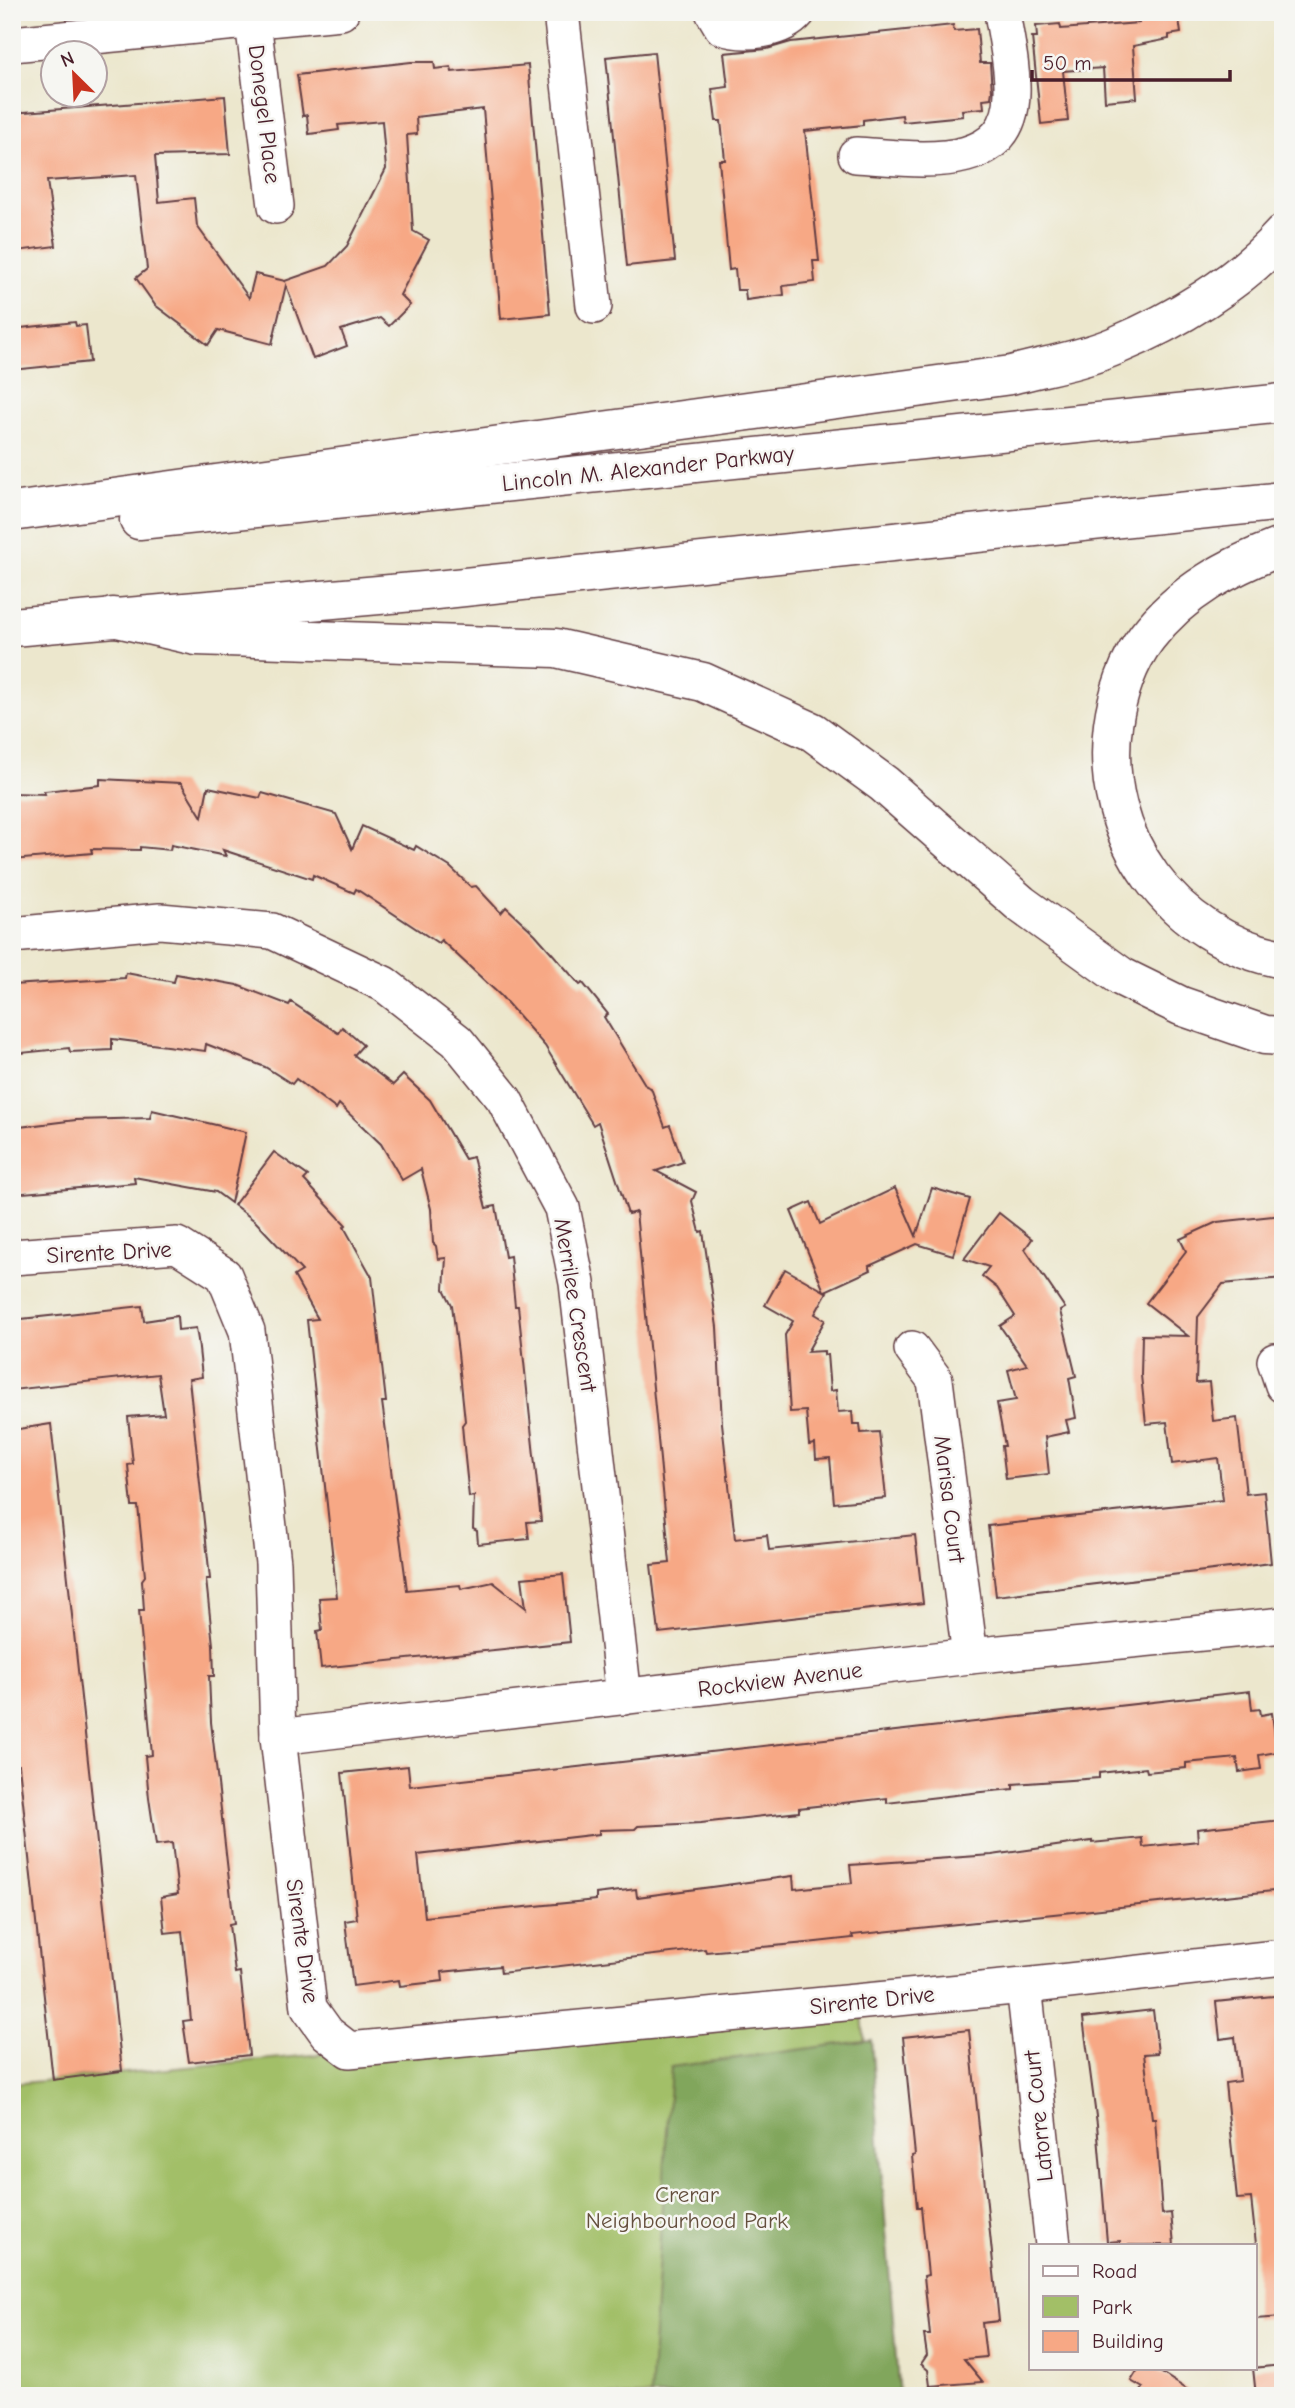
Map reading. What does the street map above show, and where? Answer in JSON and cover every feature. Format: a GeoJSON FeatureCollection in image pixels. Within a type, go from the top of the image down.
{"type":"FeatureCollection","features":[{"type":"Feature","properties":{"kind":"highway"},"geometry":{"type":"LineString","coordinates":[[12,512],[1011,374],[1114,347],[1163,323],[1215,292],[1269,249],[1283,233]]}},
{"type":"Feature","properties":{"kind":"highway","name":"Lincoln M. Alexander Parkway"},"geometry":{"type":"LineString","coordinates":[[12,533],[1283,403]]}},
{"type":"Feature","properties":{"kind":"highway"},"geometry":{"type":"LineString","coordinates":[[12,627],[436,590],[1283,501]]}},
{"type":"Feature","properties":{"kind":"highway"},"geometry":{"type":"LineString","coordinates":[[1283,547],[1242,561],[1208,580],[1174,607],[1146,638],[1127,673],[1116,705],[1111,743],[1111,779],[1119,814],[1135,852],[1155,885],[1180,911],[1234,946],[1283,959]]}},
{"type":"Feature","properties":{"kind":"highway"},"geometry":{"type":"LineString","coordinates":[[113,617],[196,636],[556,648],[703,682],[813,732],[884,785],[1065,939],[1122,977],[1181,1006],[1265,1035],[1283,1036]]}},
{"type":"Feature","properties":{"kind":"highway"},"geometry":{"type":"LineString","coordinates":[[1181,1006],[1283,1015]]}},
{"type":"Feature","properties":{"kind":"street"},"geometry":{"type":"LineString","coordinates":[[12,44],[341,12]]}},
{"type":"Feature","properties":{"kind":"street"},"geometry":{"type":"LineString","coordinates":[[561,12],[594,306]]}},
{"type":"Feature","properties":{"kind":"street"},"geometry":{"type":"LineString","coordinates":[[713,12],[722,27],[742,32],[777,26],[798,12]]}},
{"type":"Feature","properties":{"kind":"street"},"geometry":{"type":"LineString","coordinates":[[856,155],[949,157],[973,154],[998,137],[1007,123],[1013,91],[1002,12]]}},
{"type":"Feature","properties":{"kind":"street","name":"Donegel Place"},"geometry":{"type":"LineString","coordinates":[[253,22],[276,206]]}},
{"type":"Feature","properties":{"kind":"street","name":"Merrilee Crescent"},"geometry":{"type":"LineString","coordinates":[[12,935],[160,921],[272,931],[384,984],[457,1041],[504,1099],[562,1208],[577,1283],[624,1697]]}},
{"type":"Feature","properties":{"kind":"street","name":"Sirente Drive"},"geometry":{"type":"LineString","coordinates":[[12,1257],[177,1245],[225,1275],[247,1331],[273,1563],[278,1738],[309,2008],[327,2034],[349,2050],[1024,1986],[1283,1957]]}},
{"type":"Feature","properties":{"kind":"street","name":"Marisa Court"},"geometry":{"type":"LineString","coordinates":[[912,1349],[935,1380],[970,1656]]}},
{"type":"Feature","properties":{"kind":"street","name":"Rockview Avenue"},"geometry":{"type":"LineString","coordinates":[[278,1738],[970,1656],[1283,1625]]}},
{"type":"Feature","properties":{"kind":"street","name":"Latorre Court"},"geometry":{"type":"LineString","coordinates":[[1024,1986],[1053,2244]]}},
{"type":"Feature","properties":{"kind":"green space","name":"Crerar Neighbourhood Park"},"geometry":{"type":"Polygon","coordinates":[[[861,2002],[896,2396],[25,2396],[12,2268],[12,2084],[861,2002]]]}},
{"type":"Feature","properties":{"kind":"green space"},"geometry":{"type":"Polygon","coordinates":[[[871,2040],[899,2396],[650,2396],[671,2067],[871,2040]]]}},
{"type":"Feature","properties":{"kind":"building"},"geometry":{"type":"Polygon","coordinates":[[[1138,12],[1178,12],[1181,33],[1169,35],[1169,39],[1133,46],[1137,98],[1105,101],[1103,68],[1063,71],[1068,121],[1041,124],[1032,37],[1037,37],[1036,26],[1060,24],[1061,29],[1139,23],[1138,12]]]}},
{"type":"Feature","properties":{"kind":"building"},"geometry":{"type":"Polygon","coordinates":[[[953,25],[954,31],[977,29],[980,63],[990,63],[992,91],[991,98],[983,99],[984,108],[962,110],[963,116],[903,122],[902,115],[863,120],[863,125],[805,131],[819,261],[813,261],[815,282],[783,286],[784,295],[746,300],[745,290],[737,290],[735,269],[729,270],[719,160],[725,160],[721,121],[716,121],[712,89],[728,87],[724,53],[767,49],[791,42],[953,25]]]}},
{"type":"Feature","properties":{"kind":"building"},"geometry":{"type":"Polygon","coordinates":[[[654,52],[675,261],[627,266],[606,57],[654,52]]]}},
{"type":"Feature","properties":{"kind":"building"},"geometry":{"type":"Polygon","coordinates":[[[411,62],[434,62],[435,69],[451,67],[452,72],[528,65],[550,314],[501,319],[483,109],[416,117],[417,134],[407,135],[413,231],[429,240],[400,295],[410,305],[389,326],[380,318],[341,330],[347,346],[313,359],[286,285],[272,344],[218,330],[208,345],[155,305],[136,278],[147,269],[136,175],[47,181],[56,246],[17,251],[12,231],[12,113],[108,108],[108,105],[225,96],[230,154],[155,156],[159,202],[194,198],[197,226],[249,298],[255,274],[285,281],[328,266],[347,246],[386,169],[382,121],[338,125],[339,130],[309,134],[307,115],[303,116],[297,75],[411,62]]]}},
{"type":"Feature","properties":{"kind":"building"},"geometry":{"type":"Polygon","coordinates":[[[75,322],[76,326],[86,325],[90,362],[12,370],[12,329],[75,322]]]}},
{"type":"Feature","properties":{"kind":"building"},"geometry":{"type":"Polygon","coordinates":[[[100,779],[181,783],[202,817],[208,787],[260,798],[262,793],[336,814],[352,849],[362,826],[414,850],[416,846],[450,867],[471,887],[476,886],[501,913],[506,907],[535,934],[580,985],[583,983],[608,1014],[604,1017],[646,1086],[651,1088],[665,1127],[670,1125],[683,1162],[656,1171],[696,1192],[692,1201],[700,1232],[703,1231],[717,1327],[722,1423],[735,1539],[767,1535],[769,1550],[915,1535],[923,1603],[659,1633],[651,1565],[670,1563],[636,1212],[628,1214],[598,1122],[593,1125],[545,1046],[501,996],[441,940],[438,943],[356,889],[354,893],[313,875],[312,879],[223,850],[226,856],[171,845],[170,850],[140,847],[140,850],[91,849],[92,853],[12,860],[12,793],[45,794],[44,791],[100,785],[100,779]]]}},
{"type":"Feature","properties":{"kind":"building"},"geometry":{"type":"Polygon","coordinates":[[[126,973],[174,982],[176,974],[237,985],[289,1005],[291,1002],[338,1033],[342,1027],[363,1045],[354,1055],[393,1085],[403,1075],[430,1100],[465,1159],[473,1157],[486,1208],[496,1206],[505,1257],[510,1256],[515,1306],[518,1306],[541,1521],[527,1522],[529,1539],[478,1544],[477,1531],[473,1529],[474,1496],[469,1497],[458,1353],[452,1305],[444,1289],[446,1258],[438,1259],[433,1243],[431,1209],[421,1169],[402,1180],[381,1144],[339,1104],[336,1109],[296,1079],[292,1084],[265,1067],[206,1044],[205,1051],[112,1039],[112,1050],[70,1052],[69,1048],[12,1054],[12,985],[125,978],[126,973]]]}},
{"type":"Feature","properties":{"kind":"building"},"geometry":{"type":"Polygon","coordinates":[[[152,1110],[246,1132],[231,1203],[216,1192],[134,1177],[135,1183],[12,1194],[12,1128],[76,1120],[150,1118],[152,1110]]]}},
{"type":"Feature","properties":{"kind":"building"},"geometry":{"type":"Polygon","coordinates":[[[274,1152],[308,1176],[304,1180],[346,1225],[344,1227],[372,1277],[386,1402],[382,1402],[407,1590],[460,1585],[461,1589],[493,1582],[526,1608],[522,1578],[563,1574],[570,1642],[321,1668],[317,1631],[322,1630],[319,1598],[337,1597],[307,1320],[318,1319],[294,1276],[302,1271],[255,1221],[234,1205],[274,1152]]]}},
{"type":"Feature","properties":{"kind":"building"},"geometry":{"type":"Polygon","coordinates":[[[895,1188],[916,1236],[932,1188],[970,1199],[953,1255],[917,1244],[869,1266],[871,1270],[825,1291],[827,1292],[815,1314],[825,1320],[807,1352],[824,1351],[824,1355],[827,1354],[830,1391],[836,1390],[838,1412],[852,1411],[853,1424],[860,1424],[861,1433],[879,1432],[886,1498],[834,1503],[830,1458],[816,1459],[815,1444],[809,1445],[806,1411],[790,1412],[785,1335],[793,1321],[765,1305],[785,1269],[824,1291],[791,1211],[811,1202],[820,1224],[895,1188]]]}},
{"type":"Feature","properties":{"kind":"building"},"geometry":{"type":"Polygon","coordinates":[[[999,1213],[1032,1239],[1025,1249],[1065,1308],[1060,1311],[1076,1376],[1069,1378],[1076,1418],[1066,1420],[1069,1432],[1045,1437],[1049,1474],[1006,1479],[1002,1446],[1005,1446],[997,1403],[1016,1400],[1008,1370],[1027,1365],[1000,1326],[1015,1316],[997,1288],[982,1276],[989,1267],[964,1259],[999,1213]]]}},
{"type":"Feature","properties":{"kind":"building"},"geometry":{"type":"Polygon","coordinates":[[[1283,1215],[1283,1278],[1223,1284],[1198,1317],[1196,1383],[1209,1382],[1213,1421],[1237,1418],[1246,1494],[1264,1492],[1271,1563],[996,1596],[988,1526],[1223,1500],[1218,1458],[1172,1464],[1167,1422],[1146,1424],[1141,1375],[1142,1335],[1188,1336],[1146,1303],[1186,1251],[1180,1239],[1217,1222],[1283,1215]]]}},
{"type":"Feature","properties":{"kind":"building"},"geometry":{"type":"Polygon","coordinates":[[[142,1306],[144,1321],[177,1316],[178,1330],[196,1328],[198,1340],[202,1377],[189,1379],[210,1579],[206,1579],[213,1645],[214,1676],[209,1676],[211,1722],[234,1924],[229,1925],[235,1973],[240,1972],[249,2055],[189,2062],[183,2021],[191,2020],[182,1931],[165,1933],[161,1897],[178,1894],[172,1843],[156,1845],[149,1798],[145,1756],[152,1755],[139,1610],[144,1610],[142,1580],[145,1576],[138,1506],[132,1506],[128,1465],[133,1464],[128,1417],[164,1414],[158,1374],[12,1390],[12,1320],[142,1306]]]}},
{"type":"Feature","properties":{"kind":"building"},"geometry":{"type":"Polygon","coordinates":[[[51,1424],[122,2071],[53,2080],[19,1765],[16,1765],[12,1731],[12,1430],[51,1424]]]}},
{"type":"Feature","properties":{"kind":"building"},"geometry":{"type":"Polygon","coordinates":[[[1250,1691],[1252,1710],[1260,1709],[1261,1715],[1272,1713],[1277,1752],[1259,1755],[1261,1769],[1239,1772],[1237,1758],[1186,1763],[1186,1768],[1147,1772],[1146,1768],[1099,1773],[1099,1778],[1013,1784],[1013,1789],[887,1803],[887,1798],[799,1808],[799,1812],[701,1823],[638,1826],[635,1829],[599,1830],[599,1834],[418,1855],[425,1917],[596,1900],[596,1894],[636,1889],[637,1897],[793,1876],[794,1889],[852,1883],[850,1865],[992,1855],[1092,1841],[1142,1838],[1143,1847],[1198,1841],[1197,1829],[1283,1820],[1283,1890],[852,1935],[853,1938],[807,1943],[706,1952],[705,1949],[501,1973],[500,1966],[442,1972],[443,1981],[400,1986],[399,1980],[353,1986],[345,1921],[357,1919],[342,1773],[408,1766],[410,1786],[1250,1691]]]}},
{"type":"Feature","properties":{"kind":"building"},"geometry":{"type":"Polygon","coordinates":[[[1283,1995],[1283,2317],[1256,2319],[1256,2244],[1251,2198],[1237,2199],[1225,2083],[1240,2081],[1235,2037],[1220,2039],[1216,2002],[1283,1995]]]}},
{"type":"Feature","properties":{"kind":"building"},"geometry":{"type":"Polygon","coordinates":[[[1153,2010],[1158,2053],[1144,2054],[1152,2118],[1155,2118],[1162,2214],[1171,2213],[1174,2244],[1107,2242],[1097,2124],[1083,2018],[1153,2010]]]}},
{"type":"Feature","properties":{"kind":"building"},"geometry":{"type":"Polygon","coordinates":[[[969,2030],[999,2321],[982,2323],[986,2357],[964,2359],[983,2382],[930,2386],[928,2370],[921,2364],[927,2355],[924,2335],[930,2335],[924,2276],[928,2275],[921,2207],[917,2207],[912,2156],[915,2155],[903,2037],[969,2030]]]}},
{"type":"Feature","properties":{"kind":"building"},"geometry":{"type":"Polygon","coordinates":[[[1283,2365],[1283,2396],[1256,2396],[1253,2370],[1283,2365]]]}},
{"type":"Feature","properties":{"kind":"building"},"geometry":{"type":"Polygon","coordinates":[[[1138,2370],[1157,2370],[1197,2396],[1138,2396],[1143,2388],[1131,2381],[1138,2370]]]}}]}
